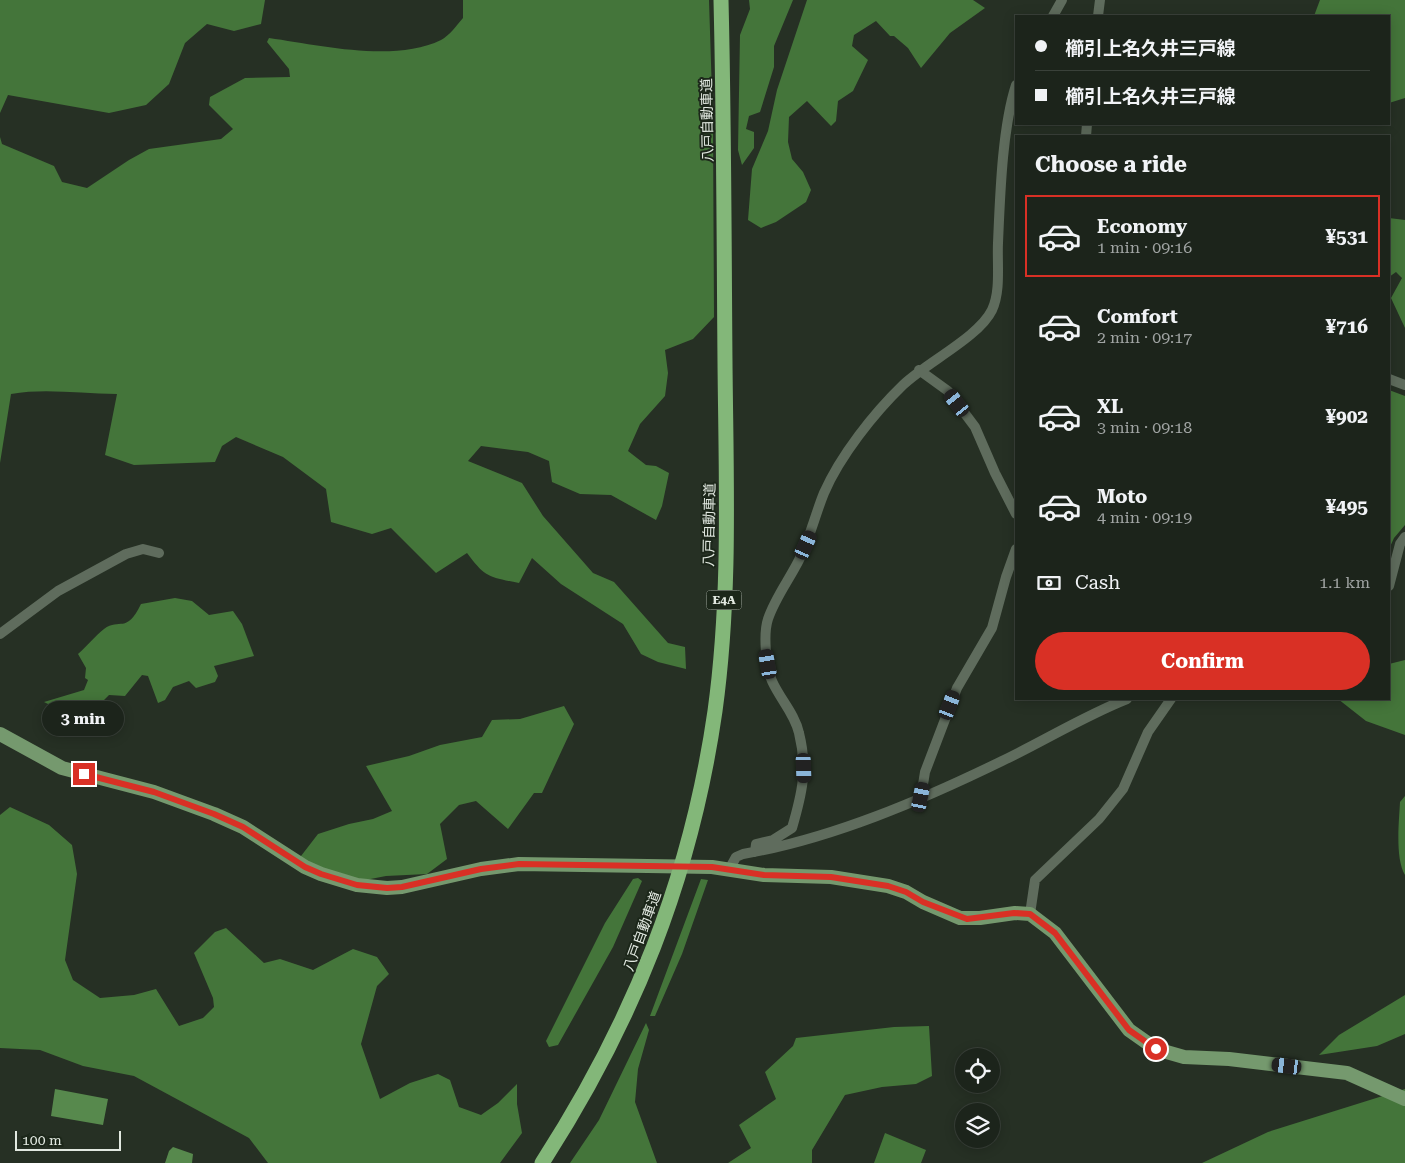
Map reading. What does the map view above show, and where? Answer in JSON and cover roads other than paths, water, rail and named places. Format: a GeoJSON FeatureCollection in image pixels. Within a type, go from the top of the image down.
{"type":"FeatureCollection","features":[{"type":"Feature","properties":{"kind":"highway","name":"八戸自動車道"},"geometry":{"type":"LineString","coordinates":[[542,1163],[602,1064],[628,1011],[657,940],[688,844],[702,788],[715,711],[721,657],[726,547],[721,0]]}},
{"type":"Feature","properties":{"kind":"highway","name":"八戸自動車道"},"geometry":{"type":"LineString","coordinates":[[550,1163],[607,1068],[633,1015],[664,942],[696,841],[721,715],[727,659],[733,538],[729,0]]}},
{"type":"Feature","properties":{"kind":"main road"},"geometry":{"type":"LineString","coordinates":[[0,734],[62,768],[154,792],[214,814],[243,827],[305,867],[357,885],[387,888],[402,887],[481,869],[519,864],[712,867],[730,868],[751,873],[831,877],[888,886],[967,919],[1014,913],[1030,914],[1055,933],[1129,1030],[1156,1049],[1184,1057],[1229,1059],[1347,1072],[1405,1099]]}},
{"type":"Feature","properties":{"kind":"street"},"geometry":{"type":"LineString","coordinates":[[1053,15],[1062,0]]}},
{"type":"Feature","properties":{"kind":"street"},"geometry":{"type":"LineString","coordinates":[[1098,15],[1100,0]]}},
{"type":"Feature","properties":{"kind":"street"},"geometry":{"type":"LineString","coordinates":[[755,852],[756,844],[773,840],[792,828],[804,784],[799,732],[771,679],[766,649],[768,620],[779,595],[799,561],[813,529],[824,492],[838,468],[876,414],[919,370],[975,331],[991,312],[995,303],[1003,177],[1010,109],[1015,89]]}},
{"type":"Feature","properties":{"kind":"street"},"geometry":{"type":"LineString","coordinates":[[919,370],[948,391],[975,427],[1015,512]]}},
{"type":"Feature","properties":{"kind":"street"},"geometry":{"type":"LineString","coordinates":[[1390,379],[1405,385]]}},
{"type":"Feature","properties":{"kind":"street"},"geometry":{"type":"LineString","coordinates":[[1390,582],[1400,544],[1405,537]]}},
{"type":"Feature","properties":{"kind":"street"},"geometry":{"type":"LineString","coordinates":[[0,634],[58,591],[126,554],[143,549],[158,553]]}},
{"type":"Feature","properties":{"kind":"street"},"geometry":{"type":"LineString","coordinates":[[921,797],[925,772],[957,688],[992,628],[1015,552]]}},
{"type":"Feature","properties":{"kind":"street"},"geometry":{"type":"LineString","coordinates":[[730,868],[736,857],[821,836],[921,797],[1003,761],[1070,724],[1125,700]]}},
{"type":"Feature","properties":{"kind":"street"},"geometry":{"type":"LineString","coordinates":[[1030,914],[1035,880],[1099,819],[1123,789],[1148,732],[1170,700]]}}]}
